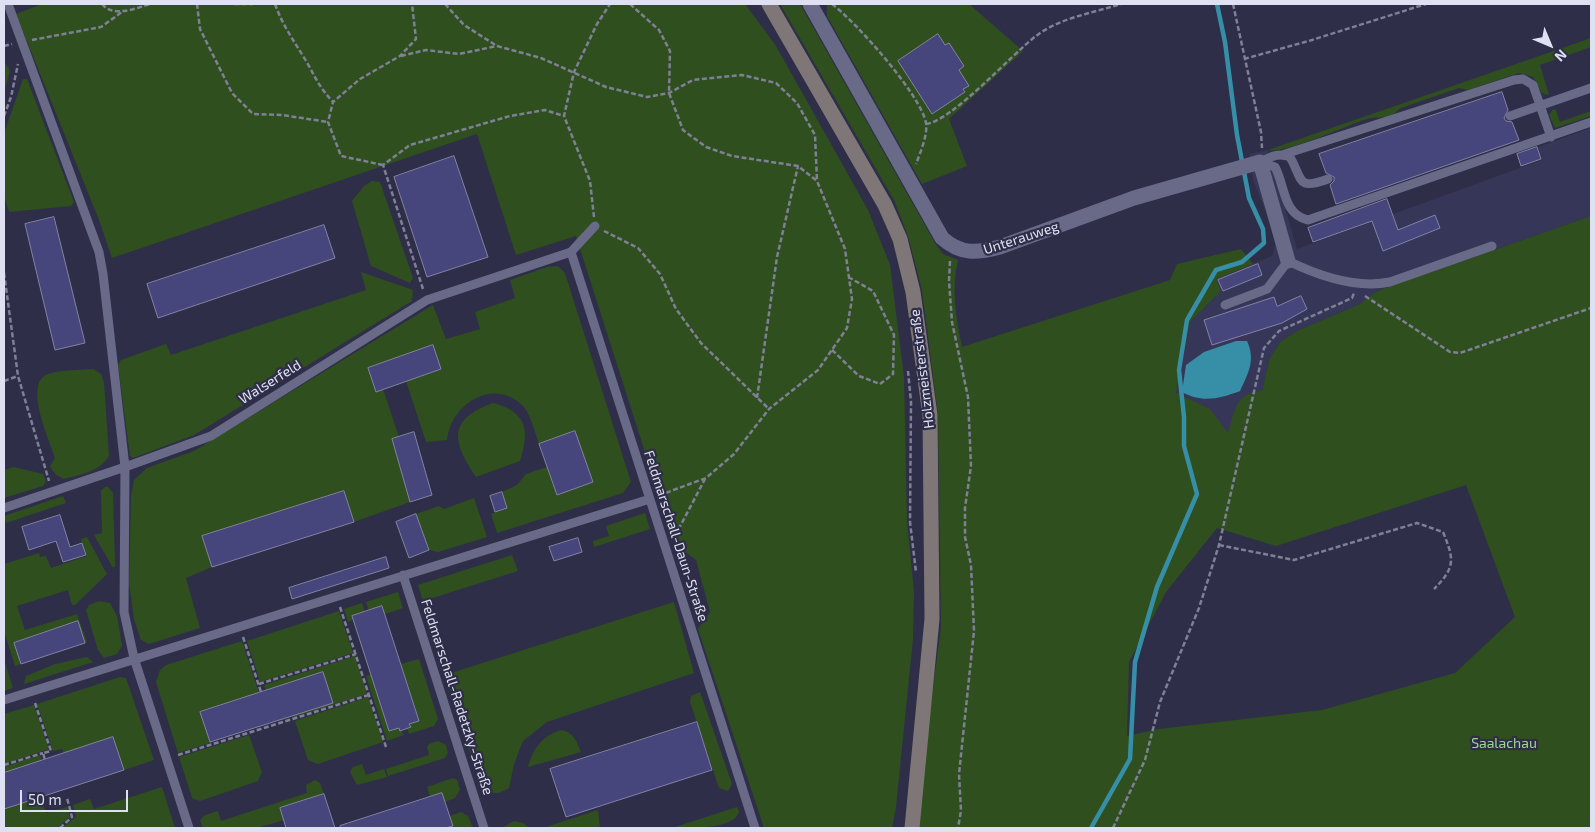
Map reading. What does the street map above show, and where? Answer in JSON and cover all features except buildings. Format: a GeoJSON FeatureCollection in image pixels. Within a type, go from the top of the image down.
{"type":"FeatureCollection","features":[{"type":"Feature","properties":{"kind":"street","name":"Holzmeisterstraße"},"geometry":{"type":"LineString","coordinates":[[769,4],[885,205],[900,238],[913,292],[930,415],[932,619],[912,828]]}},
{"type":"Feature","properties":{"kind":"street"},"geometry":{"type":"LineString","coordinates":[[810,4],[942,238],[952,246]]}},
{"type":"Feature","properties":{"kind":"street"},"geometry":{"type":"LineString","coordinates":[[1256,162],[1288,262]]}},
{"type":"Feature","properties":{"kind":"street","name":"Unterauweg"},"geometry":{"type":"LineString","coordinates":[[952,246],[967,252],[1000,247],[1134,198],[1256,162]]}},
{"type":"Feature","properties":{"kind":"lane"},"geometry":{"type":"LineString","coordinates":[[8,4],[99,252],[125,467],[124,612],[134,658],[189,828]]}},
{"type":"Feature","properties":{"kind":"lane"},"geometry":{"type":"LineString","coordinates":[[1256,162],[1514,80],[1523,79],[1533,85],[1551,137]]}},
{"type":"Feature","properties":{"kind":"lane"},"geometry":{"type":"LineString","coordinates":[[1510,116],[1591,88]]}},
{"type":"Feature","properties":{"kind":"lane"},"geometry":{"type":"LineString","coordinates":[[1256,162],[1275,167],[1291,211],[1301,219],[1308,220],[1591,122]]}},
{"type":"Feature","properties":{"kind":"lane"},"geometry":{"type":"LineString","coordinates":[[1285,154],[1290,157],[1300,180],[1305,184],[1313,184],[1328,179]]}},
{"type":"Feature","properties":{"kind":"lane"},"geometry":{"type":"LineString","coordinates":[[572,252],[595,226]]}},
{"type":"Feature","properties":{"kind":"lane"},"geometry":{"type":"LineString","coordinates":[[1225,304],[1267,289],[1288,262],[1357,285],[1375,285],[1390,282],[1492,246]]}},
{"type":"Feature","properties":{"kind":"lane","name":"Walserfeld"},"geometry":{"type":"LineString","coordinates":[[4,508],[211,436],[427,300],[572,252]]}},
{"type":"Feature","properties":{"kind":"lane","name":"Feldmarschall-Daun-Straße"},"geometry":{"type":"LineString","coordinates":[[572,252],[755,828]]}},
{"type":"Feature","properties":{"kind":"lane"},"geometry":{"type":"LineString","coordinates":[[4,700],[650,499]]}},
{"type":"Feature","properties":{"kind":"lane","name":"Feldmarschall-Radetzky-Straße"},"geometry":{"type":"LineString","coordinates":[[403,575],[484,828]]}},
{"type":"Feature","properties":{"kind":"path"},"geometry":{"type":"LineString","coordinates":[[102,4],[105,7],[122,12]]}},
{"type":"Feature","properties":{"kind":"path"},"geometry":{"type":"LineString","coordinates":[[4,46],[102,26],[122,12],[150,4]]}},
{"type":"Feature","properties":{"kind":"path"},"geometry":{"type":"LineString","coordinates":[[197,4],[200,30],[232,93],[253,114],[282,115],[328,122]]}},
{"type":"Feature","properties":{"kind":"path"},"geometry":{"type":"LineString","coordinates":[[234,4],[253,4]]}},
{"type":"Feature","properties":{"kind":"path"},"geometry":{"type":"LineString","coordinates":[[275,4],[281,22],[309,66],[319,88],[333,102]]}},
{"type":"Feature","properties":{"kind":"path"},"geometry":{"type":"LineString","coordinates":[[412,4],[416,39],[400,56],[360,79],[333,102],[328,122],[341,156],[383,165],[410,145],[510,116],[545,110],[564,116]]}},
{"type":"Feature","properties":{"kind":"path"},"geometry":{"type":"LineString","coordinates":[[445,4],[464,25],[497,46],[541,58],[606,87],[647,96],[669,93],[693,80],[742,75],[776,83],[797,103],[815,135],[817,181],[845,250],[852,299],[847,328],[818,370],[769,409],[734,454],[706,478],[650,499]]}},
{"type":"Feature","properties":{"kind":"path"},"geometry":{"type":"LineString","coordinates":[[610,4],[597,24],[574,72],[564,116],[590,181],[595,226],[638,248],[660,274],[676,309],[701,343],[769,409]]}},
{"type":"Feature","properties":{"kind":"path"},"geometry":{"type":"LineString","coordinates":[[630,4],[659,30],[670,51],[669,93],[683,130],[706,146],[732,156],[798,166],[817,181]]}},
{"type":"Feature","properties":{"kind":"path"},"geometry":{"type":"LineString","coordinates":[[832,4],[895,72],[915,99],[926,124],[911,182]]}},
{"type":"Feature","properties":{"kind":"path"},"geometry":{"type":"LineString","coordinates":[[926,124],[935,123],[970,95],[1036,36],[1060,23],[1121,4]]}},
{"type":"Feature","properties":{"kind":"path"},"geometry":{"type":"LineString","coordinates":[[1233,4],[1261,132],[1262,152],[1256,162]]}},
{"type":"Feature","properties":{"kind":"path"},"geometry":{"type":"LineString","coordinates":[[1244,58],[1312,40],[1426,4]]}},
{"type":"Feature","properties":{"kind":"path"},"geometry":{"type":"LineString","coordinates":[[4,116],[11,97],[22,42]]}},
{"type":"Feature","properties":{"kind":"path"},"geometry":{"type":"LineString","coordinates":[[400,56],[426,50],[459,54],[497,46]]}},
{"type":"Feature","properties":{"kind":"path"},"geometry":{"type":"LineString","coordinates":[[383,165],[427,300]]}},
{"type":"Feature","properties":{"kind":"path"},"geometry":{"type":"LineString","coordinates":[[757,398],[777,258],[798,166]]}},
{"type":"Feature","properties":{"kind":"path"},"geometry":{"type":"LineString","coordinates":[[952,246],[949,281],[952,322],[968,397],[971,466],[964,508],[965,537],[971,565],[974,631],[959,774],[961,811],[958,828]]}},
{"type":"Feature","properties":{"kind":"path"},"geometry":{"type":"LineString","coordinates":[[4,273],[18,376],[53,492]]}},
{"type":"Feature","properties":{"kind":"path"},"geometry":{"type":"LineString","coordinates":[[832,350],[859,376],[880,384],[893,374],[894,335],[873,291],[849,278]]}},
{"type":"Feature","properties":{"kind":"path"},"geometry":{"type":"LineString","coordinates":[[1357,285],[1365,296],[1408,326],[1450,352],[1460,353],[1591,308]]}},
{"type":"Feature","properties":{"kind":"path"},"geometry":{"type":"LineString","coordinates":[[1113,828],[1145,760],[1160,702],[1198,608],[1219,545],[1264,348],[1279,331],[1352,298],[1357,285]]}},
{"type":"Feature","properties":{"kind":"path"},"geometry":{"type":"LineString","coordinates":[[907,367],[911,402],[910,522],[917,580]]}},
{"type":"Feature","properties":{"kind":"path"},"geometry":{"type":"LineString","coordinates":[[4,381],[18,376]]}},
{"type":"Feature","properties":{"kind":"path"},"geometry":{"type":"LineString","coordinates":[[668,555],[676,532],[706,478]]}},
{"type":"Feature","properties":{"kind":"path"},"geometry":{"type":"LineString","coordinates":[[1219,545],[1294,560],[1417,523],[1443,532],[1452,554],[1447,576],[1434,589]]}},
{"type":"Feature","properties":{"kind":"path"},"geometry":{"type":"LineString","coordinates":[[337,596],[386,747]]}},
{"type":"Feature","properties":{"kind":"path"},"geometry":{"type":"LineString","coordinates":[[239,626],[261,692]]}},
{"type":"Feature","properties":{"kind":"path"},"geometry":{"type":"LineString","coordinates":[[258,684],[356,654]]}},
{"type":"Feature","properties":{"kind":"path"},"geometry":{"type":"LineString","coordinates":[[4,766],[51,751],[31,692]]}},
{"type":"Feature","properties":{"kind":"path"},"geometry":{"type":"LineString","coordinates":[[166,759],[369,695]]}},
{"type":"Feature","properties":{"kind":"path"},"geometry":{"type":"LineString","coordinates":[[43,753],[45,760]]}},
{"type":"Feature","properties":{"kind":"path"},"geometry":{"type":"LineString","coordinates":[[60,828],[72,817],[66,798]]}},
{"type":"Feature","properties":{"kind":"shaded area"},"geometry":{"type":"Polygon","coordinates":[[[1591,128],[1591,216],[1377,291],[1360,304],[1297,331],[1280,342],[1269,360],[1262,391],[1228,434],[1176,394],[1190,322],[1221,291],[1216,279],[1272,256],[1277,240],[1253,180],[1249,154],[1268,150],[1297,249],[1542,160],[1538,147],[1591,128]]]}},
{"type":"Feature","properties":{"kind":"shaded area"},"geometry":{"type":"Polygon","coordinates":[[[1236,341],[1247,341],[1251,354],[1250,367],[1240,391],[1211,399],[1197,398],[1182,392],[1186,365],[1204,352],[1236,341]]]}},
{"type":"Feature","properties":{"kind":"green space"},"geometry":{"type":"Polygon","coordinates":[[[42,4],[745,4],[776,46],[868,210],[890,265],[904,377],[907,521],[914,592],[913,639],[896,807],[892,828],[764,828],[698,629],[710,612],[696,560],[674,543],[576,236],[516,255],[477,134],[112,258],[99,220],[16,14],[42,4]]]}},
{"type":"Feature","properties":{"kind":"green space","name":"Saalachau"},"geometry":{"type":"Polygon","coordinates":[[[780,4],[800,4],[935,243],[943,254],[958,260],[955,282],[956,314],[962,347],[1170,280],[1177,264],[1241,249],[1253,264],[1216,279],[1221,291],[1190,322],[1176,393],[1210,409],[1228,433],[1237,405],[1246,395],[1262,391],[1269,360],[1280,342],[1297,331],[1360,304],[1377,291],[1591,216],[1591,828],[915,828],[941,627],[938,414],[922,290],[908,236],[894,200],[780,4]],[[1466,485],[1276,546],[1217,528],[1166,592],[1129,662],[1127,736],[1159,729],[1322,710],[1455,673],[1515,617],[1466,485]]]}},
{"type":"Feature","properties":{"kind":"green space"},"geometry":{"type":"Polygon","coordinates":[[[827,4],[969,4],[1023,51],[949,119],[967,166],[922,184],[827,16],[827,4]]]}},
{"type":"Feature","properties":{"kind":"green space"},"geometry":{"type":"Polygon","coordinates":[[[1591,38],[1591,47],[1540,65],[1549,95],[1542,93],[1533,77],[1519,73],[1468,90],[1459,88],[1401,108],[1389,116],[1366,119],[1301,144],[1268,150],[1591,38]]]}},
{"type":"Feature","properties":{"kind":"green space"},"geometry":{"type":"Polygon","coordinates":[[[4,61],[10,71],[4,92],[4,61]]]}},
{"type":"Feature","properties":{"kind":"green space"},"geometry":{"type":"Polygon","coordinates":[[[23,79],[27,79],[74,202],[71,206],[9,212],[4,195],[4,133],[23,79]]]}},
{"type":"Feature","properties":{"kind":"green space"},"geometry":{"type":"Polygon","coordinates":[[[1553,109],[1556,110],[1560,122],[1591,111],[1591,116],[1555,128],[1549,115],[1553,109]]]}},
{"type":"Feature","properties":{"kind":"green space"},"geometry":{"type":"Polygon","coordinates":[[[372,181],[380,182],[413,278],[410,283],[371,266],[352,201],[364,186],[372,181]]]}},
{"type":"Feature","properties":{"kind":"green space"},"geometry":{"type":"Polygon","coordinates":[[[558,266],[565,273],[631,482],[623,493],[497,533],[491,514],[507,508],[502,492],[517,485],[526,474],[547,467],[557,495],[593,482],[575,431],[539,444],[531,420],[524,407],[513,398],[500,394],[488,394],[476,398],[465,405],[450,427],[447,440],[426,442],[406,381],[441,369],[433,345],[368,368],[376,391],[383,389],[399,437],[392,439],[410,502],[354,522],[343,491],[202,536],[212,567],[186,578],[200,628],[149,644],[141,640],[134,619],[129,584],[131,496],[134,480],[147,468],[194,451],[433,305],[446,339],[480,329],[475,312],[515,298],[510,280],[547,267],[558,266]]]}},
{"type":"Feature","properties":{"kind":"green space"},"geometry":{"type":"Polygon","coordinates":[[[361,272],[413,290],[412,301],[194,435],[133,458],[130,456],[118,365],[121,360],[166,344],[171,355],[366,290],[361,272]]]}},
{"type":"Feature","properties":{"kind":"green space"},"geometry":{"type":"Polygon","coordinates":[[[93,369],[101,374],[104,382],[109,456],[95,469],[64,479],[55,474],[50,466],[55,458],[40,414],[37,390],[40,381],[50,373],[93,369]]]}},
{"type":"Feature","properties":{"kind":"green space"},"geometry":{"type":"Polygon","coordinates":[[[493,403],[504,407],[519,417],[525,431],[523,450],[520,461],[476,477],[462,453],[458,433],[467,417],[493,403]]]}},
{"type":"Feature","properties":{"kind":"green space"},"geometry":{"type":"Polygon","coordinates":[[[14,467],[43,474],[46,481],[43,486],[4,498],[4,470],[14,467]]]}},
{"type":"Feature","properties":{"kind":"green space"},"geometry":{"type":"Polygon","coordinates":[[[108,487],[113,493],[115,566],[113,568],[94,535],[102,533],[101,490],[108,487]]]}},
{"type":"Feature","properties":{"kind":"green space"},"geometry":{"type":"Polygon","coordinates":[[[63,496],[66,503],[6,523],[4,516],[63,496]]]}},
{"type":"Feature","properties":{"kind":"green space"},"geometry":{"type":"Polygon","coordinates":[[[474,498],[487,537],[438,552],[429,550],[416,514],[439,506],[444,509],[474,498]]]}},
{"type":"Feature","properties":{"kind":"green space"},"geometry":{"type":"Polygon","coordinates":[[[645,513],[650,529],[594,547],[593,541],[609,536],[606,526],[645,513]]]}},
{"type":"Feature","properties":{"kind":"green space"},"geometry":{"type":"Polygon","coordinates":[[[87,537],[107,574],[75,605],[72,605],[68,590],[17,606],[25,630],[77,614],[87,642],[85,643],[78,622],[15,642],[21,664],[15,666],[4,631],[4,564],[39,553],[40,557],[46,556],[51,568],[87,556],[81,539],[87,537]]]}},
{"type":"Feature","properties":{"kind":"green space"},"geometry":{"type":"Polygon","coordinates":[[[512,555],[518,571],[423,601],[418,585],[512,555]]]}},
{"type":"Feature","properties":{"kind":"green space"},"geometry":{"type":"Polygon","coordinates":[[[398,592],[403,608],[385,614],[382,606],[369,611],[366,602],[398,592]]]}},
{"type":"Feature","properties":{"kind":"green space"},"geometry":{"type":"Polygon","coordinates":[[[99,601],[110,603],[117,616],[122,646],[117,654],[104,658],[98,650],[86,610],[89,605],[99,601]]]}},
{"type":"Feature","properties":{"kind":"green space"},"geometry":{"type":"Polygon","coordinates":[[[674,602],[694,673],[547,722],[523,741],[514,764],[509,788],[495,793],[481,786],[445,675],[674,602]]]}},
{"type":"Feature","properties":{"kind":"green space"},"geometry":{"type":"Polygon","coordinates":[[[362,603],[365,612],[352,616],[353,620],[348,622],[344,609],[362,603]]]}},
{"type":"Feature","properties":{"kind":"green space"},"geometry":{"type":"Polygon","coordinates":[[[339,611],[353,653],[260,682],[247,641],[339,611]]]}},
{"type":"Feature","properties":{"kind":"green space"},"geometry":{"type":"Polygon","coordinates":[[[242,641],[259,693],[200,711],[210,743],[178,753],[156,682],[160,670],[166,665],[242,641]]]}},
{"type":"Feature","properties":{"kind":"green space"},"geometry":{"type":"Polygon","coordinates":[[[355,656],[367,694],[294,717],[293,715],[323,672],[266,691],[264,685],[355,656]]]}},
{"type":"Feature","properties":{"kind":"green space"},"geometry":{"type":"Polygon","coordinates":[[[87,657],[93,662],[24,684],[26,676],[55,664],[87,657]]]}},
{"type":"Feature","properties":{"kind":"green space"},"geometry":{"type":"Polygon","coordinates":[[[4,659],[13,688],[4,691],[4,659]]]}},
{"type":"Feature","properties":{"kind":"green space"},"geometry":{"type":"Polygon","coordinates":[[[419,659],[438,719],[434,726],[409,734],[407,728],[410,727],[409,724],[419,720],[401,664],[419,659]]]}},
{"type":"Feature","properties":{"kind":"green space"},"geometry":{"type":"Polygon","coordinates":[[[371,674],[404,735],[387,741],[366,676],[371,674]]]}},
{"type":"Feature","properties":{"kind":"green space"},"geometry":{"type":"Polygon","coordinates":[[[120,677],[126,678],[154,760],[124,770],[113,738],[64,754],[62,749],[53,751],[37,704],[120,677]]]}},
{"type":"Feature","properties":{"kind":"green space"},"geometry":{"type":"Polygon","coordinates":[[[700,692],[732,784],[728,791],[719,788],[690,702],[691,696],[700,692]]]}},
{"type":"Feature","properties":{"kind":"green space"},"geometry":{"type":"Polygon","coordinates":[[[368,697],[383,742],[318,764],[308,760],[295,721],[368,697]]]}},
{"type":"Feature","properties":{"kind":"green space"},"geometry":{"type":"Polygon","coordinates":[[[34,705],[49,749],[4,764],[4,714],[34,705]]]}},
{"type":"Feature","properties":{"kind":"green space"},"geometry":{"type":"Polygon","coordinates":[[[562,730],[572,735],[581,752],[528,767],[539,744],[549,735],[562,730]]]}},
{"type":"Feature","properties":{"kind":"green space"},"geometry":{"type":"Polygon","coordinates":[[[249,735],[262,772],[258,781],[200,801],[192,798],[179,757],[249,735]]]}},
{"type":"Feature","properties":{"kind":"green space"},"geometry":{"type":"Polygon","coordinates":[[[438,741],[446,745],[448,753],[445,758],[388,776],[386,769],[429,755],[427,747],[429,744],[438,741]]]}},
{"type":"Feature","properties":{"kind":"green space"},"geometry":{"type":"Polygon","coordinates":[[[40,755],[42,761],[4,773],[4,767],[40,755]]]}},
{"type":"Feature","properties":{"kind":"green space"},"geometry":{"type":"Polygon","coordinates":[[[362,764],[366,775],[384,769],[387,777],[357,785],[350,772],[353,767],[362,764]]]}},
{"type":"Feature","properties":{"kind":"green space"},"geometry":{"type":"Polygon","coordinates":[[[453,778],[457,780],[460,790],[455,798],[445,802],[442,793],[430,797],[427,787],[453,778]]]}},
{"type":"Feature","properties":{"kind":"green space"},"geometry":{"type":"Polygon","coordinates":[[[315,780],[320,783],[324,794],[280,808],[284,820],[257,828],[203,828],[200,820],[205,815],[218,811],[221,821],[307,793],[306,785],[315,780]]]}},
{"type":"Feature","properties":{"kind":"green space"},"geometry":{"type":"Polygon","coordinates":[[[162,787],[175,828],[62,828],[76,817],[73,805],[90,799],[94,809],[162,787]]]}},
{"type":"Feature","properties":{"kind":"green space"},"geometry":{"type":"Polygon","coordinates":[[[41,797],[46,813],[67,807],[70,817],[57,828],[4,828],[4,809],[41,797]]]}},
{"type":"Feature","properties":{"kind":"green space"},"geometry":{"type":"Polygon","coordinates":[[[737,807],[739,811],[736,817],[720,825],[699,828],[672,828],[737,807]]]}},
{"type":"Feature","properties":{"kind":"green space"},"geometry":{"type":"Polygon","coordinates":[[[598,810],[600,828],[546,827],[598,810]]]}},
{"type":"Feature","properties":{"kind":"green space"},"geometry":{"type":"Polygon","coordinates":[[[461,812],[468,816],[473,828],[445,828],[453,826],[450,816],[461,812]]]}},
{"type":"Feature","properties":{"kind":"green space"},"geometry":{"type":"Polygon","coordinates":[[[514,821],[523,823],[529,828],[502,828],[514,821]]]}},
{"type":"Feature","properties":{"kind":"waterway"},"geometry":{"type":"LineString","coordinates":[[1091,828],[1130,759],[1135,662],[1157,587],[1197,494],[1184,446],[1184,417],[1179,370],[1187,320],[1216,270],[1242,262],[1264,243],[1263,229],[1249,198],[1237,135],[1225,42],[1217,4]]}}]}
